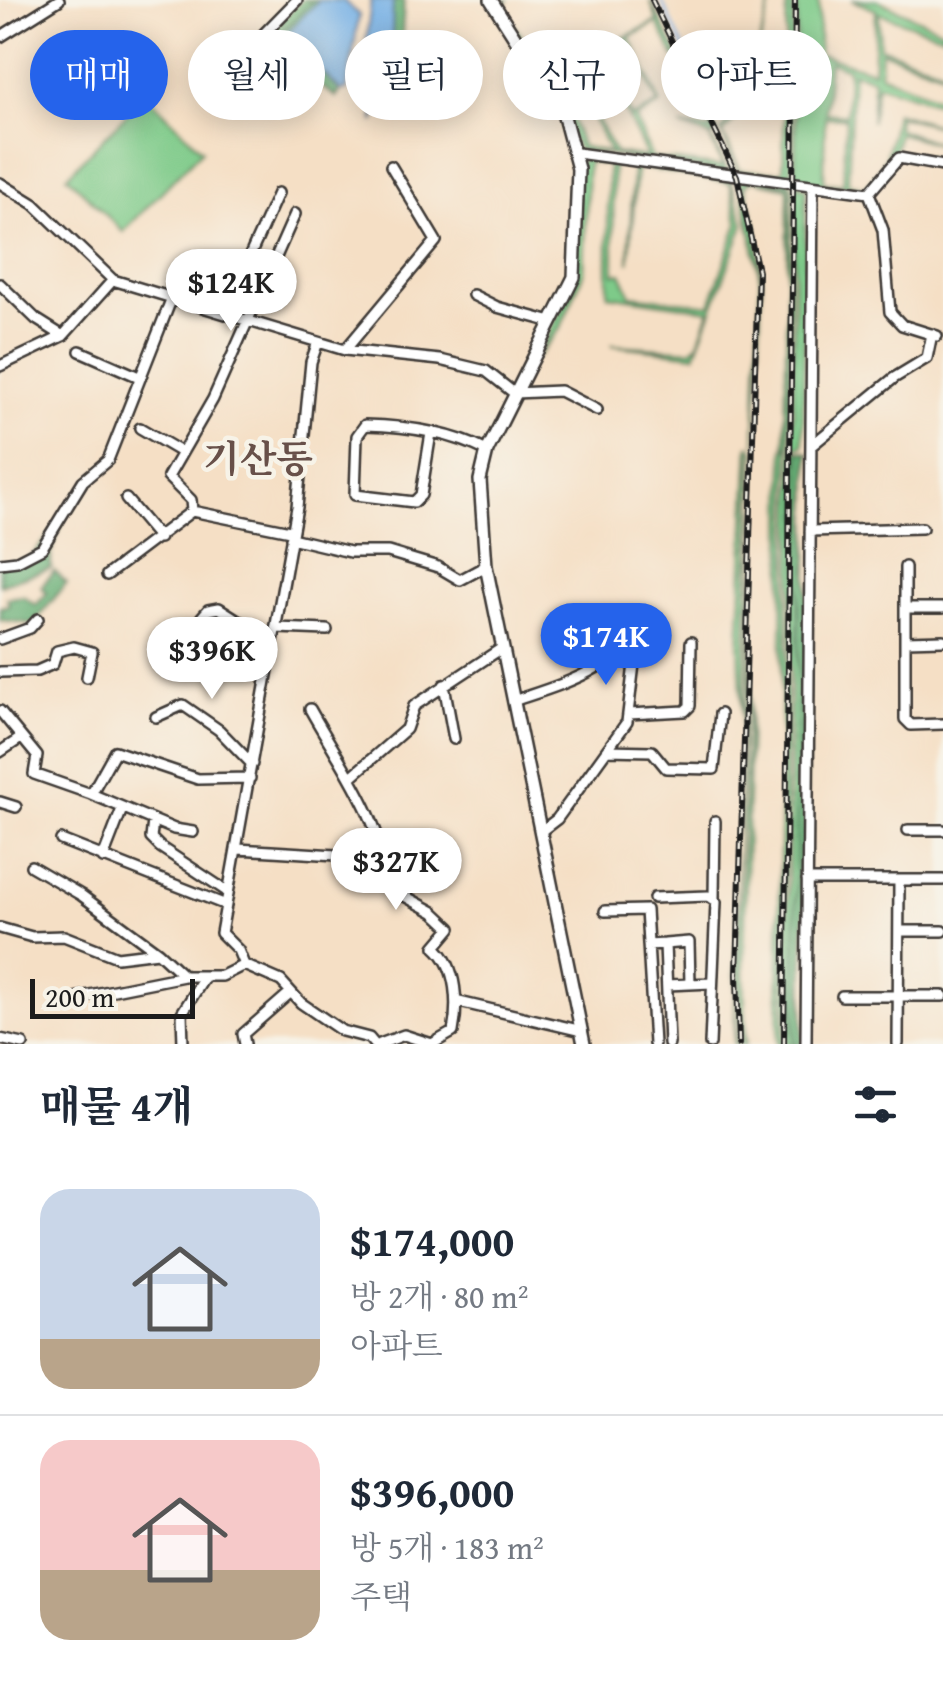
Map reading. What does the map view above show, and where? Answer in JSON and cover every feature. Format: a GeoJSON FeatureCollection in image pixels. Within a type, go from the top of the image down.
{"type":"FeatureCollection","features":[{"type":"Feature","properties":{"kind":"main road"},"geometry":{"type":"LineString","coordinates":[[491,0],[563,113],[577,153],[574,277],[487,450],[480,480],[486,566],[583,1037]]}},
{"type":"Feature","properties":{"kind":"street"},"geometry":{"type":"LineString","coordinates":[[0,37],[59,0]]}},
{"type":"Feature","properties":{"kind":"street"},"geometry":{"type":"LineString","coordinates":[[268,30],[297,0]]}},
{"type":"Feature","properties":{"kind":"street"},"geometry":{"type":"LineString","coordinates":[[577,153],[869,193]]}},
{"type":"Feature","properties":{"kind":"street"},"geometry":{"type":"LineString","coordinates":[[869,193],[899,158],[943,166]]}},
{"type":"Feature","properties":{"kind":"street"},"geometry":{"type":"LineString","coordinates":[[345,350],[436,241],[391,166]]}},
{"type":"Feature","properties":{"kind":"street"},"geometry":{"type":"LineString","coordinates":[[0,183],[34,204],[113,280],[345,350],[440,360],[486,371],[514,392],[560,391],[597,410]]}},
{"type":"Feature","properties":{"kind":"street"},"geometry":{"type":"LineString","coordinates":[[806,1044],[813,186]]}},
{"type":"Feature","properties":{"kind":"street"},"geometry":{"type":"LineString","coordinates":[[811,446],[894,378],[927,358],[935,335],[902,325],[890,312],[883,230],[869,193]]}},
{"type":"Feature","properties":{"kind":"street"},"geometry":{"type":"LineString","coordinates":[[218,311],[230,282],[243,271],[278,194]]}},
{"type":"Feature","properties":{"kind":"street"},"geometry":{"type":"LineString","coordinates":[[192,512],[191,500],[168,477],[213,399],[295,214]]}},
{"type":"Feature","properties":{"kind":"street"},"geometry":{"type":"LineString","coordinates":[[0,366],[64,336],[113,280]]}},
{"type":"Feature","properties":{"kind":"street"},"geometry":{"type":"LineString","coordinates":[[0,284],[36,319],[64,336]]}},
{"type":"Feature","properties":{"kind":"street"},"geometry":{"type":"LineString","coordinates":[[473,295],[497,307],[552,322]]}},
{"type":"Feature","properties":{"kind":"street"},"geometry":{"type":"LineString","coordinates":[[0,563],[29,557],[42,548],[83,481],[108,460],[171,300]]}},
{"type":"Feature","properties":{"kind":"street"},"geometry":{"type":"LineString","coordinates":[[310,708],[352,777],[381,851],[388,887],[434,912],[452,928],[436,946],[442,953],[458,1002],[453,1032],[432,1044],[404,1035],[377,1044],[342,1031],[282,981],[244,965],[238,950],[221,934],[277,628],[298,491],[311,362],[318,342]]}},
{"type":"Feature","properties":{"kind":"street"},"geometry":{"type":"LineString","coordinates":[[80,351],[139,377]]}},
{"type":"Feature","properties":{"kind":"street"},"geometry":{"type":"LineString","coordinates":[[432,432],[418,499],[412,502],[356,496],[359,428],[382,426],[432,432],[487,450]]}},
{"type":"Feature","properties":{"kind":"street"},"geometry":{"type":"LineString","coordinates":[[140,428],[181,452]]}},
{"type":"Feature","properties":{"kind":"street"},"geometry":{"type":"LineString","coordinates":[[126,500],[160,538]]}},
{"type":"Feature","properties":{"kind":"street"},"geometry":{"type":"LineString","coordinates":[[192,512],[350,552],[388,552],[438,567],[460,580],[486,566]]}},
{"type":"Feature","properties":{"kind":"street"},"geometry":{"type":"LineString","coordinates":[[107,575],[192,512]]}},
{"type":"Feature","properties":{"kind":"street"},"geometry":{"type":"LineString","coordinates":[[810,530],[922,528]]}},
{"type":"Feature","properties":{"kind":"street"},"geometry":{"type":"LineString","coordinates":[[905,567],[906,719],[911,725],[943,724]]}},
{"type":"Feature","properties":{"kind":"street"},"geometry":{"type":"LineString","coordinates":[[201,618],[208,610],[220,608],[274,642]]}},
{"type":"Feature","properties":{"kind":"street"},"geometry":{"type":"LineString","coordinates":[[905,608],[943,608]]}},
{"type":"Feature","properties":{"kind":"street"},"geometry":{"type":"LineString","coordinates":[[540,832],[557,819],[629,714],[638,631],[647,612]]}},
{"type":"Feature","properties":{"kind":"street"},"geometry":{"type":"LineString","coordinates":[[0,638],[30,628],[38,620]]}},
{"type":"Feature","properties":{"kind":"street"},"geometry":{"type":"LineString","coordinates":[[277,628],[327,630]]}},
{"type":"Feature","properties":{"kind":"street"},"geometry":{"type":"LineString","coordinates":[[514,701],[598,670],[638,631]]}},
{"type":"Feature","properties":{"kind":"street"},"geometry":{"type":"LineString","coordinates":[[906,640],[943,640]]}},
{"type":"Feature","properties":{"kind":"street"},"geometry":{"type":"LineString","coordinates":[[629,714],[685,711],[690,706],[690,642]]}},
{"type":"Feature","properties":{"kind":"street"},"geometry":{"type":"LineString","coordinates":[[0,672],[37,672],[53,664],[58,651],[74,647],[92,652],[87,676]]}},
{"type":"Feature","properties":{"kind":"street"},"geometry":{"type":"LineString","coordinates":[[352,777],[406,729],[414,706],[502,648]]}},
{"type":"Feature","properties":{"kind":"street"},"geometry":{"type":"LineString","coordinates":[[444,686],[454,739]]}},
{"type":"Feature","properties":{"kind":"street"},"geometry":{"type":"LineString","coordinates":[[156,717],[183,705],[214,725],[252,764]]}},
{"type":"Feature","properties":{"kind":"street"},"geometry":{"type":"LineString","coordinates":[[0,711],[37,756],[34,774],[153,821],[193,832]]}},
{"type":"Feature","properties":{"kind":"street"},"geometry":{"type":"LineString","coordinates":[[607,750],[652,751],[666,768],[714,769],[720,714]]}},
{"type":"Feature","properties":{"kind":"street"},"geometry":{"type":"LineString","coordinates":[[0,752],[21,738]]}},
{"type":"Feature","properties":{"kind":"street"},"geometry":{"type":"LineString","coordinates":[[92,794],[115,751],[198,779],[250,778]]}},
{"type":"Feature","properties":{"kind":"street"},"geometry":{"type":"LineString","coordinates":[[0,802],[16,806]]}},
{"type":"Feature","properties":{"kind":"street"},"geometry":{"type":"LineString","coordinates":[[104,858],[122,808]]}},
{"type":"Feature","properties":{"kind":"street"},"geometry":{"type":"LineString","coordinates":[[153,821],[151,838],[160,847],[228,892]]}},
{"type":"Feature","properties":{"kind":"street"},"geometry":{"type":"LineString","coordinates":[[710,1044],[715,822]]}},
{"type":"Feature","properties":{"kind":"street"},"geometry":{"type":"LineString","coordinates":[[908,830],[943,830]]}},
{"type":"Feature","properties":{"kind":"street"},"geometry":{"type":"LineString","coordinates":[[61,840],[226,905]]}},
{"type":"Feature","properties":{"kind":"street"},"geometry":{"type":"LineString","coordinates":[[238,849],[369,857],[381,851]]}},
{"type":"Feature","properties":{"kind":"street"},"geometry":{"type":"LineString","coordinates":[[31,866],[96,905],[184,976]]}},
{"type":"Feature","properties":{"kind":"street"},"geometry":{"type":"LineString","coordinates":[[807,880],[943,880]]}},
{"type":"Feature","properties":{"kind":"street"},"geometry":{"type":"LineString","coordinates":[[898,1044],[899,880]]}},
{"type":"Feature","properties":{"kind":"street"},"geometry":{"type":"LineString","coordinates":[[654,898],[714,898]]}},
{"type":"Feature","properties":{"kind":"street"},"geometry":{"type":"LineString","coordinates":[[605,911],[646,910],[654,1044]]}},
{"type":"Feature","properties":{"kind":"street"},"geometry":{"type":"LineString","coordinates":[[0,928],[32,938],[64,936],[117,958],[158,952]]}},
{"type":"Feature","properties":{"kind":"street"},"geometry":{"type":"LineString","coordinates":[[899,931],[943,931]]}},
{"type":"Feature","properties":{"kind":"street"},"geometry":{"type":"LineString","coordinates":[[648,945],[689,942],[690,984]]}},
{"type":"Feature","properties":{"kind":"street"},"geometry":{"type":"LineString","coordinates":[[666,944],[670,1044]]}},
{"type":"Feature","properties":{"kind":"street"},"geometry":{"type":"LineString","coordinates":[[64,1000],[184,976],[222,976],[244,965]]}},
{"type":"Feature","properties":{"kind":"street"},"geometry":{"type":"LineString","coordinates":[[183,1044],[182,1012],[204,978]]}},
{"type":"Feature","properties":{"kind":"street"},"geometry":{"type":"LineString","coordinates":[[667,985],[712,982]]}},
{"type":"Feature","properties":{"kind":"street"},"geometry":{"type":"LineString","coordinates":[[244,1044],[243,1034],[291,992]]}},
{"type":"Feature","properties":{"kind":"street"},"geometry":{"type":"LineString","coordinates":[[842,996],[943,996]]}},
{"type":"Feature","properties":{"kind":"street"},"geometry":{"type":"LineString","coordinates":[[458,1002],[583,1037]]}},
{"type":"Feature","properties":{"kind":"street"},"geometry":{"type":"LineString","coordinates":[[0,1038],[22,1044]]}},
{"type":"Feature","properties":{"kind":"green space"},"geometry":{"type":"Polygon","coordinates":[[[303,0],[312,0],[283,30],[273,30],[303,0]]]}},
{"type":"Feature","properties":{"kind":"green space"},"geometry":{"type":"Polygon","coordinates":[[[312,0],[319,0],[290,30],[283,30],[312,0]]]}},
{"type":"Feature","properties":{"kind":"green space"},"geometry":{"type":"Polygon","coordinates":[[[393,0],[404,0],[402,30],[392,30],[393,0]]]}},
{"type":"Feature","properties":{"kind":"green space"},"geometry":{"type":"Polygon","coordinates":[[[509,0],[502,8],[517,30],[511,30],[497,5],[509,0]]]}},
{"type":"Feature","properties":{"kind":"green space"},"geometry":{"type":"Polygon","coordinates":[[[650,0],[665,30],[661,31],[657,23],[638,30],[657,21],[650,0]]]}},
{"type":"Feature","properties":{"kind":"green space"},"geometry":{"type":"Polygon","coordinates":[[[787,0],[793,0],[793,30],[786,30],[787,0]]]}},
{"type":"Feature","properties":{"kind":"green space"},"geometry":{"type":"Polygon","coordinates":[[[797,0],[819,0],[819,30],[797,30],[797,0]]]}},
{"type":"Feature","properties":{"kind":"green space"},"geometry":{"type":"Polygon","coordinates":[[[852,0],[877,0],[943,30],[943,36],[879,13],[880,47],[943,70],[881,51],[880,74],[943,100],[943,105],[877,84],[871,122],[873,79],[853,72],[848,183],[864,188],[879,171],[887,153],[895,112],[943,127],[898,116],[897,129],[943,145],[898,133],[895,151],[941,160],[943,155],[943,163],[898,155],[868,190],[795,181],[796,120],[825,120],[824,182],[843,184],[846,118],[832,117],[832,114],[846,115],[848,69],[832,63],[832,58],[873,71],[876,10],[852,0]]]}},
{"type":"Feature","properties":{"kind":"green space"},"geometry":{"type":"Polygon","coordinates":[[[641,61],[661,104],[641,116],[658,104],[641,61]]]}},
{"type":"Feature","properties":{"kind":"green space"},"geometry":{"type":"Polygon","coordinates":[[[325,75],[341,91],[336,97],[325,89],[325,75]]]}},
{"type":"Feature","properties":{"kind":"green space"},"geometry":{"type":"Polygon","coordinates":[[[168,116],[202,150],[123,232],[67,176],[121,120],[168,120],[168,116]]]}},
{"type":"Feature","properties":{"kind":"green space"},"geometry":{"type":"Polygon","coordinates":[[[561,120],[573,120],[581,146],[610,153],[594,120],[598,120],[615,153],[647,157],[629,120],[636,120],[652,158],[723,167],[709,136],[680,126],[712,130],[707,120],[711,120],[717,131],[711,137],[729,173],[578,150],[561,120]]]}},
{"type":"Feature","properties":{"kind":"green space"},"geometry":{"type":"Polygon","coordinates":[[[735,120],[723,133],[740,170],[783,172],[784,120],[792,120],[791,182],[739,175],[721,131],[735,120]]]}},
{"type":"Feature","properties":{"kind":"green space"},"geometry":{"type":"Polygon","coordinates":[[[584,157],[731,177],[710,177],[731,180],[744,224],[695,355],[611,345],[691,350],[699,343],[710,310],[608,295],[608,165],[588,161],[584,272],[561,327],[536,359],[573,286],[579,164],[584,157]],[[613,164],[614,274],[621,273],[631,295],[710,305],[738,223],[730,183],[637,167],[629,263],[633,167],[613,164]]]}},
{"type":"Feature","properties":{"kind":"green space"},"geometry":{"type":"Polygon","coordinates":[[[740,178],[791,185],[789,447],[785,446],[788,188],[752,180],[745,186],[756,226],[762,281],[755,445],[760,278],[740,178]]]}},
{"type":"Feature","properties":{"kind":"green space"},"geometry":{"type":"Polygon","coordinates":[[[795,185],[806,188],[803,446],[793,447],[795,185]]]}},
{"type":"Feature","properties":{"kind":"green space"},"geometry":{"type":"Polygon","coordinates":[[[749,446],[752,447],[738,876],[742,717],[739,645],[749,446]]]}},
{"type":"Feature","properties":{"kind":"green space"},"geometry":{"type":"Polygon","coordinates":[[[756,448],[744,967],[746,1044],[742,1044],[739,969],[756,448]]]}},
{"type":"Feature","properties":{"kind":"green space"},"geometry":{"type":"Polygon","coordinates":[[[784,449],[789,449],[783,1044],[778,1044],[784,449]]]}},
{"type":"Feature","properties":{"kind":"green space"},"geometry":{"type":"Polygon","coordinates":[[[793,450],[800,451],[794,1044],[787,1044],[793,450]]]}},
{"type":"Feature","properties":{"kind":"green space"},"geometry":{"type":"Polygon","coordinates":[[[800,451],[809,453],[803,1044],[794,1044],[800,451]]]}},
{"type":"Feature","properties":{"kind":"green space"},"geometry":{"type":"Polygon","coordinates":[[[63,520],[51,553],[51,568],[0,585],[0,565],[29,559],[63,520]]]}},
{"type":"Feature","properties":{"kind":"green space"},"geometry":{"type":"Polygon","coordinates":[[[54,571],[67,583],[33,624],[0,620],[0,607],[9,605],[7,598],[23,596],[36,605],[47,593],[41,587],[54,571]]]}},
{"type":"Feature","properties":{"kind":"green space"},"geometry":{"type":"Polygon","coordinates":[[[735,987],[737,1044],[734,1044],[735,987]]]}},
{"type":"Feature","properties":{"kind":"water"},"geometry":{"type":"Polygon","coordinates":[[[319,0],[343,0],[359,15],[357,30],[345,30],[345,90],[325,75],[325,30],[290,30],[319,0]]]}},
{"type":"Feature","properties":{"kind":"water"},"geometry":{"type":"Polygon","coordinates":[[[371,0],[393,0],[392,30],[368,30],[371,0]]]}},
{"type":"Feature","properties":{"kind":"waterway"},"geometry":{"type":"LineString","coordinates":[[661,0],[675,30]]}},
{"type":"Feature","properties":{"kind":"railway"},"geometry":{"type":"LineString","coordinates":[[652,0],[737,176],[758,271],[737,974],[739,1044]]}},
{"type":"Feature","properties":{"kind":"railway"},"geometry":{"type":"LineString","coordinates":[[784,1044],[795,0]]}},
{"type":"Feature","properties":{"kind":"district","name":"기산동"},"geometry":{"type":"Point","coordinates":[258,459]}}]}
